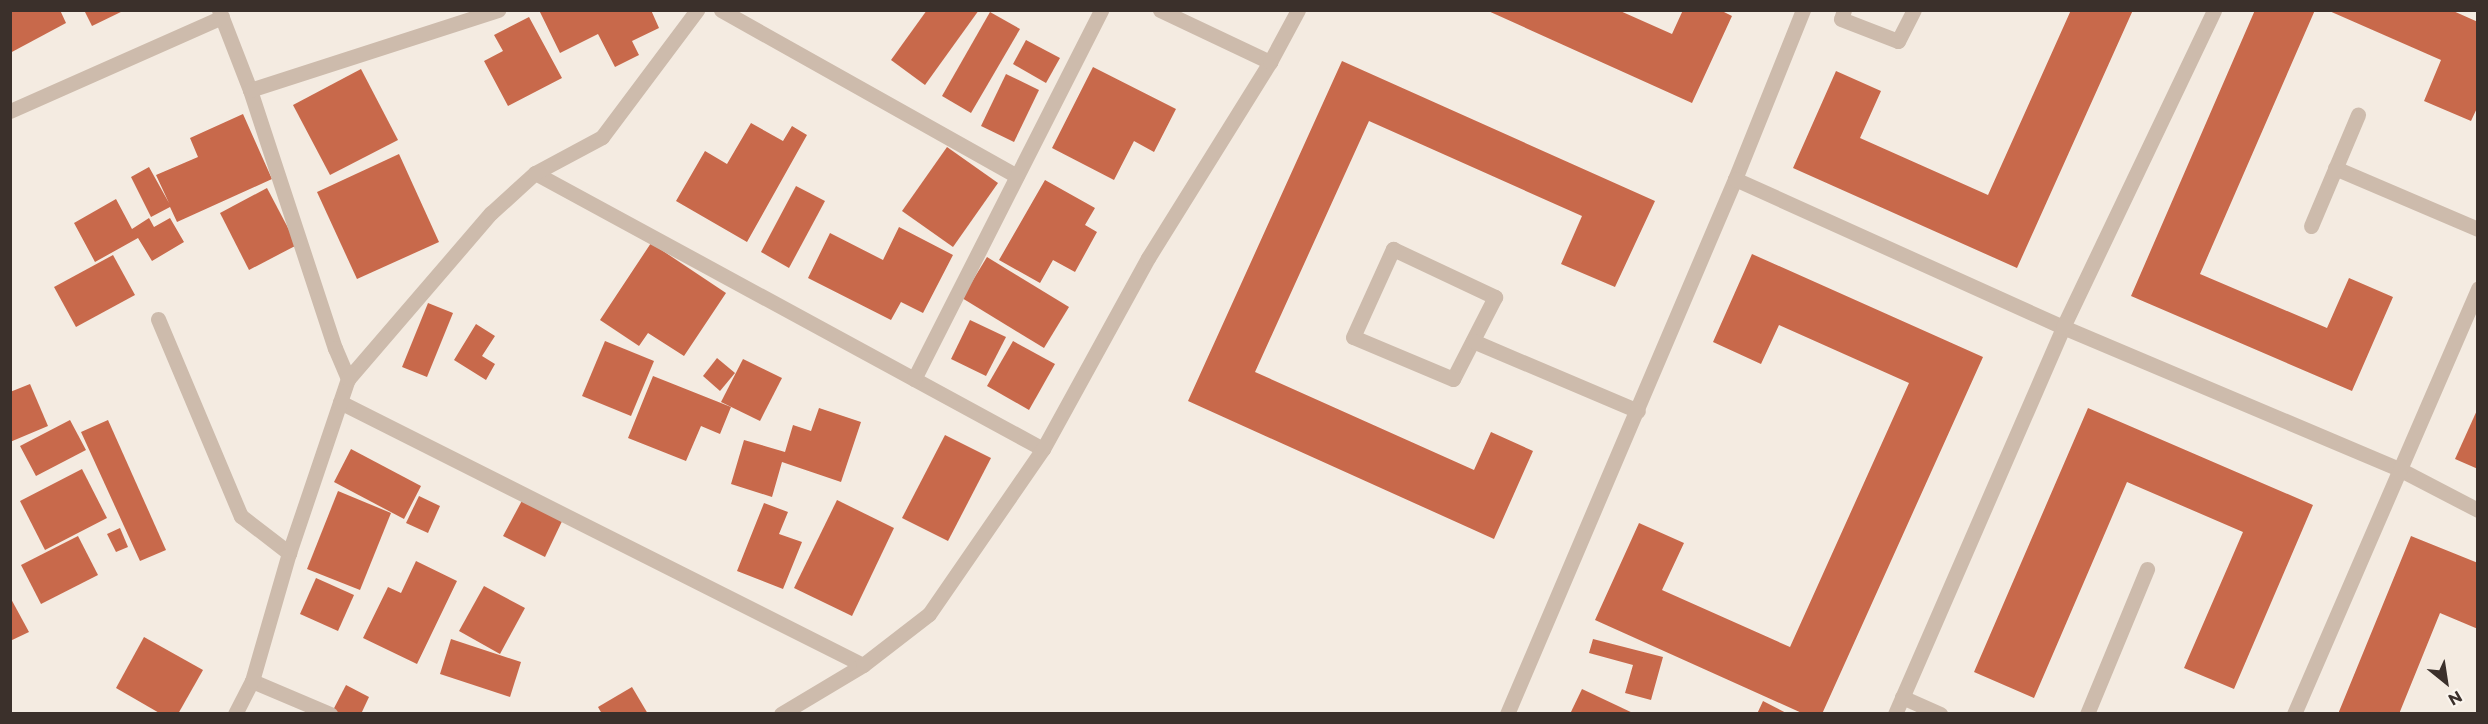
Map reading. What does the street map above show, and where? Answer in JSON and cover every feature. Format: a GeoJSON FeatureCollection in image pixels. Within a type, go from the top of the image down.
{"type":"FeatureCollection","features":[{"type":"Feature","properties":{"kind":"street"},"geometry":{"type":"LineString","coordinates":[[250,90],[498,10]]}},
{"type":"Feature","properties":{"kind":"street"},"geometry":{"type":"LineString","coordinates":[[235,714],[252,681],[289,554],[348,379],[491,213],[535,173],[602,137],[697,10]]}},
{"type":"Feature","properties":{"kind":"street"},"geometry":{"type":"LineString","coordinates":[[721,10],[1017,176]]}},
{"type":"Feature","properties":{"kind":"street"},"geometry":{"type":"LineString","coordinates":[[914,379],[1101,10]]}},
{"type":"Feature","properties":{"kind":"street"},"geometry":{"type":"LineString","coordinates":[[1160,10],[1270,62]]}},
{"type":"Feature","properties":{"kind":"street"},"geometry":{"type":"LineString","coordinates":[[781,714],[863,665],[929,614],[1043,449],[1148,258],[1270,62],[1298,10]]}},
{"type":"Feature","properties":{"kind":"street"},"geometry":{"type":"LineString","coordinates":[[1507,714],[1638,411],[1803,10]]}},
{"type":"Feature","properties":{"kind":"street"},"geometry":{"type":"LineString","coordinates":[[1844,10],[1841,19],[1898,41],[1914,10]]}},
{"type":"Feature","properties":{"kind":"street"},"geometry":{"type":"LineString","coordinates":[[1895,714],[2063,327],[2214,10]]}},
{"type":"Feature","properties":{"kind":"street"},"geometry":{"type":"LineString","coordinates":[[10,111],[221,14],[250,90],[335,348],[348,379]]}},
{"type":"Feature","properties":{"kind":"street"},"geometry":{"type":"LineString","coordinates":[[2311,226],[2358,116]]}},
{"type":"Feature","properties":{"kind":"street"},"geometry":{"type":"LineString","coordinates":[[2335,168],[2478,230]]}},
{"type":"Feature","properties":{"kind":"street"},"geometry":{"type":"LineString","coordinates":[[535,173],[1043,449]]}},
{"type":"Feature","properties":{"kind":"street"},"geometry":{"type":"LineString","coordinates":[[1735,179],[2063,327],[2401,470],[2478,510]]}},
{"type":"Feature","properties":{"kind":"street"},"geometry":{"type":"LineString","coordinates":[[1394,249],[1495,297],[1473,341],[1453,380],[1353,337],[1394,249]]}},
{"type":"Feature","properties":{"kind":"street"},"geometry":{"type":"LineString","coordinates":[[2294,714],[2478,288]]}},
{"type":"Feature","properties":{"kind":"street"},"geometry":{"type":"LineString","coordinates":[[158,319],[241,516],[289,554]]}},
{"type":"Feature","properties":{"kind":"street"},"geometry":{"type":"LineString","coordinates":[[1473,341],[1638,411]]}},
{"type":"Feature","properties":{"kind":"street"},"geometry":{"type":"LineString","coordinates":[[340,402],[863,665]]}},
{"type":"Feature","properties":{"kind":"street"},"geometry":{"type":"LineString","coordinates":[[2087,714],[2147,569]]}},
{"type":"Feature","properties":{"kind":"street"},"geometry":{"type":"LineString","coordinates":[[252,681],[330,714]]}},
{"type":"Feature","properties":{"kind":"street"},"geometry":{"type":"LineString","coordinates":[[1902,697],[1940,714]]}},
{"type":"Feature","properties":{"kind":"building"},"geometry":{"type":"Polygon","coordinates":[[[10,10],[60,10],[66,23],[10,53],[10,10]]]}},
{"type":"Feature","properties":{"kind":"building"},"geometry":{"type":"Polygon","coordinates":[[[84,10],[125,10],[92,26],[84,10]]]}},
{"type":"Feature","properties":{"kind":"building"},"geometry":{"type":"Polygon","coordinates":[[[539,10],[651,10],[659,28],[632,41],[639,55],[615,67],[598,34],[560,53],[539,10]]]}},
{"type":"Feature","properties":{"kind":"building"},"geometry":{"type":"Polygon","coordinates":[[[927,10],[979,10],[925,85],[891,60],[927,10]]]}},
{"type":"Feature","properties":{"kind":"building"},"geometry":{"type":"Polygon","coordinates":[[[1486,10],[1618,10],[1672,34],[1683,10],[1720,10],[1732,16],[1692,103],[1486,10]]]}},
{"type":"Feature","properties":{"kind":"building"},"geometry":{"type":"Polygon","coordinates":[[[2071,10],[2133,10],[2017,268],[1793,168],[1836,71],[1881,91],[1860,138],[1988,195],[2071,10]]]}},
{"type":"Feature","properties":{"kind":"building"},"geometry":{"type":"Polygon","coordinates":[[[2255,10],[2315,10],[2200,274],[2327,328],[2349,278],[2393,297],[2352,391],[2131,296],[2255,10]]]}},
{"type":"Feature","properties":{"kind":"building"},"geometry":{"type":"Polygon","coordinates":[[[2327,10],[2451,10],[2478,22],[2478,106],[2471,121],[2424,101],[2441,60],[2327,10]]]}},
{"type":"Feature","properties":{"kind":"building"},"geometry":{"type":"Polygon","coordinates":[[[990,12],[1020,29],[971,113],[942,96],[990,12]]]}},
{"type":"Feature","properties":{"kind":"building"},"geometry":{"type":"Polygon","coordinates":[[[529,17],[562,78],[508,106],[484,61],[503,51],[494,35],[529,17]]]}},
{"type":"Feature","properties":{"kind":"building"},"geometry":{"type":"Polygon","coordinates":[[[1026,40],[1060,58],[1046,83],[1013,64],[1026,40]]]}},
{"type":"Feature","properties":{"kind":"building"},"geometry":{"type":"Polygon","coordinates":[[[1342,61],[1655,201],[1615,287],[1561,264],[1582,216],[1369,121],[1255,372],[1474,470],[1491,432],[1533,451],[1494,539],[1188,401],[1342,61]]]}},
{"type":"Feature","properties":{"kind":"building"},"geometry":{"type":"Polygon","coordinates":[[[1093,67],[1176,109],[1154,152],[1134,141],[1114,180],[1052,148],[1093,67]]]}},
{"type":"Feature","properties":{"kind":"building"},"geometry":{"type":"Polygon","coordinates":[[[361,69],[398,140],[330,175],[293,105],[361,69]]]}},
{"type":"Feature","properties":{"kind":"building"},"geometry":{"type":"Polygon","coordinates":[[[1006,74],[1039,90],[1014,142],[981,126],[1006,74]]]}},
{"type":"Feature","properties":{"kind":"building"},"geometry":{"type":"Polygon","coordinates":[[[243,114],[272,179],[177,222],[170,207],[151,217],[131,177],[149,167],[169,203],[156,175],[198,157],[190,138],[243,114]]]}},
{"type":"Feature","properties":{"kind":"building"},"geometry":{"type":"Polygon","coordinates":[[[751,123],[783,141],[792,126],[807,135],[747,242],[676,201],[705,151],[727,164],[751,123]]]}},
{"type":"Feature","properties":{"kind":"building"},"geometry":{"type":"Polygon","coordinates":[[[947,147],[998,183],[953,247],[902,211],[947,147]]]}},
{"type":"Feature","properties":{"kind":"building"},"geometry":{"type":"Polygon","coordinates":[[[399,154],[439,242],[357,279],[317,192],[399,154]]]}},
{"type":"Feature","properties":{"kind":"building"},"geometry":{"type":"Polygon","coordinates":[[[1045,180],[1095,208],[1085,225],[1097,232],[1075,272],[1053,260],[1040,283],[999,260],[1045,180]]]}},
{"type":"Feature","properties":{"kind":"building"},"geometry":{"type":"Polygon","coordinates":[[[796,186],[825,201],[789,268],[761,252],[796,186]]]}},
{"type":"Feature","properties":{"kind":"building"},"geometry":{"type":"Polygon","coordinates":[[[267,188],[297,245],[249,270],[220,213],[267,188]]]}},
{"type":"Feature","properties":{"kind":"building"},"geometry":{"type":"Polygon","coordinates":[[[116,199],[132,229],[149,218],[154,227],[170,218],[184,242],[152,261],[138,238],[95,262],[74,223],[116,199]]]}},
{"type":"Feature","properties":{"kind":"building"},"geometry":{"type":"Polygon","coordinates":[[[899,227],[953,255],[923,313],[901,302],[891,320],[808,278],[830,233],[883,260],[899,227]]]}},
{"type":"Feature","properties":{"kind":"building"},"geometry":{"type":"Polygon","coordinates":[[[651,243],[726,293],[684,356],[648,333],[639,346],[600,320],[651,243]]]}},
{"type":"Feature","properties":{"kind":"building"},"geometry":{"type":"Polygon","coordinates":[[[1752,254],[1983,357],[1822,714],[1804,714],[1595,620],[1639,523],[1684,543],[1662,590],[1790,647],[1909,383],[1779,325],[1761,364],[1713,342],[1752,254]]]}},
{"type":"Feature","properties":{"kind":"building"},"geometry":{"type":"Polygon","coordinates":[[[113,255],[135,295],[76,327],[54,287],[113,255]]]}},
{"type":"Feature","properties":{"kind":"building"},"geometry":{"type":"Polygon","coordinates":[[[987,257],[1069,307],[1044,348],[962,298],[987,257]]]}},
{"type":"Feature","properties":{"kind":"building"},"geometry":{"type":"Polygon","coordinates":[[[428,303],[453,313],[427,377],[402,367],[428,303]]]}},
{"type":"Feature","properties":{"kind":"building"},"geometry":{"type":"Polygon","coordinates":[[[970,320],[1006,337],[986,376],[951,359],[970,320]]]}},
{"type":"Feature","properties":{"kind":"building"},"geometry":{"type":"Polygon","coordinates":[[[476,324],[495,336],[482,356],[495,364],[486,380],[454,360],[476,324]]]}},
{"type":"Feature","properties":{"kind":"building"},"geometry":{"type":"Polygon","coordinates":[[[605,341],[654,361],[631,416],[582,396],[605,341]]]}},
{"type":"Feature","properties":{"kind":"building"},"geometry":{"type":"Polygon","coordinates":[[[1013,341],[1055,364],[1029,410],[987,386],[1013,341]]]}},
{"type":"Feature","properties":{"kind":"building"},"geometry":{"type":"Polygon","coordinates":[[[717,358],[735,373],[720,391],[703,376],[717,358]]]}},
{"type":"Feature","properties":{"kind":"building"},"geometry":{"type":"Polygon","coordinates":[[[743,359],[782,378],[760,421],[721,402],[743,359]]]}},
{"type":"Feature","properties":{"kind":"building"},"geometry":{"type":"Polygon","coordinates":[[[653,376],[731,407],[720,434],[701,426],[686,461],[628,438],[653,376]]]}},
{"type":"Feature","properties":{"kind":"building"},"geometry":{"type":"Polygon","coordinates":[[[30,384],[48,426],[10,442],[10,392],[30,384]]]}},
{"type":"Feature","properties":{"kind":"building"},"geometry":{"type":"Polygon","coordinates":[[[819,408],[861,422],[841,482],[782,462],[772,497],[731,484],[744,440],[785,452],[793,425],[811,431],[819,408]]]}},
{"type":"Feature","properties":{"kind":"building"},"geometry":{"type":"Polygon","coordinates":[[[2088,408],[2313,505],[2234,689],[2184,668],[2243,532],[2127,482],[2034,698],[1974,672],[2088,408]]]}},
{"type":"Feature","properties":{"kind":"building"},"geometry":{"type":"Polygon","coordinates":[[[2478,408],[2478,469],[2455,459],[2478,408]]]}},
{"type":"Feature","properties":{"kind":"building"},"geometry":{"type":"Polygon","coordinates":[[[70,420],[86,450],[36,476],[20,446],[70,420]]]}},
{"type":"Feature","properties":{"kind":"building"},"geometry":{"type":"Polygon","coordinates":[[[108,420],[166,550],[140,561],[81,432],[108,420]]]}},
{"type":"Feature","properties":{"kind":"building"},"geometry":{"type":"Polygon","coordinates":[[[945,435],[991,458],[948,541],[902,518],[945,435]]]}},
{"type":"Feature","properties":{"kind":"building"},"geometry":{"type":"Polygon","coordinates":[[[351,449],[421,486],[404,519],[334,482],[351,449]]]}},
{"type":"Feature","properties":{"kind":"building"},"geometry":{"type":"Polygon","coordinates":[[[82,469],[107,518],[45,550],[20,501],[82,469]]]}},
{"type":"Feature","properties":{"kind":"building"},"geometry":{"type":"Polygon","coordinates":[[[338,491],[391,513],[360,590],[307,569],[338,491]]]}},
{"type":"Feature","properties":{"kind":"building"},"geometry":{"type":"Polygon","coordinates":[[[525,495],[565,515],[545,557],[503,536],[525,495]]]}},
{"type":"Feature","properties":{"kind":"building"},"geometry":{"type":"Polygon","coordinates":[[[419,496],[440,506],[428,533],[406,523],[419,496]]]}},
{"type":"Feature","properties":{"kind":"building"},"geometry":{"type":"Polygon","coordinates":[[[837,500],[894,528],[852,616],[794,588],[837,500]]]}},
{"type":"Feature","properties":{"kind":"building"},"geometry":{"type":"Polygon","coordinates":[[[764,503],[788,512],[779,534],[802,542],[783,589],[737,571],[764,503]]]}},
{"type":"Feature","properties":{"kind":"building"},"geometry":{"type":"Polygon","coordinates":[[[120,528],[128,547],[116,552],[107,534],[120,528]]]}},
{"type":"Feature","properties":{"kind":"building"},"geometry":{"type":"Polygon","coordinates":[[[78,536],[98,575],[41,604],[21,565],[78,536]]]}},
{"type":"Feature","properties":{"kind":"building"},"geometry":{"type":"Polygon","coordinates":[[[2411,536],[2478,563],[2478,629],[2440,613],[2399,714],[2338,714],[2411,536]]]}},
{"type":"Feature","properties":{"kind":"building"},"geometry":{"type":"Polygon","coordinates":[[[416,561],[457,581],[417,664],[363,638],[388,587],[401,593],[416,561]]]}},
{"type":"Feature","properties":{"kind":"building"},"geometry":{"type":"Polygon","coordinates":[[[316,578],[354,595],[338,631],[300,614],[316,578]]]}},
{"type":"Feature","properties":{"kind":"building"},"geometry":{"type":"Polygon","coordinates":[[[484,586],[525,608],[500,654],[459,631],[484,586]]]}},
{"type":"Feature","properties":{"kind":"building"},"geometry":{"type":"Polygon","coordinates":[[[10,597],[29,632],[10,641],[10,597]]]}},
{"type":"Feature","properties":{"kind":"building"},"geometry":{"type":"Polygon","coordinates":[[[144,637],[203,670],[178,714],[161,714],[116,688],[144,637]]]}},
{"type":"Feature","properties":{"kind":"building"},"geometry":{"type":"Polygon","coordinates":[[[451,639],[521,662],[510,697],[440,674],[451,639]]]}},
{"type":"Feature","properties":{"kind":"building"},"geometry":{"type":"Polygon","coordinates":[[[1593,639],[1663,657],[1651,700],[1625,693],[1633,665],[1589,653],[1593,639]]]}},
{"type":"Feature","properties":{"kind":"building"},"geometry":{"type":"Polygon","coordinates":[[[346,685],[369,697],[361,714],[331,714],[346,685]]]}},
{"type":"Feature","properties":{"kind":"building"},"geometry":{"type":"Polygon","coordinates":[[[632,687],[648,714],[602,714],[598,707],[632,687]]]}},
{"type":"Feature","properties":{"kind":"building"},"geometry":{"type":"Polygon","coordinates":[[[1582,689],[1635,714],[1570,714],[1582,689]]]}},
{"type":"Feature","properties":{"kind":"building"},"geometry":{"type":"Polygon","coordinates":[[[1763,701],[1788,714],[1757,714],[1763,701]]]}}]}
